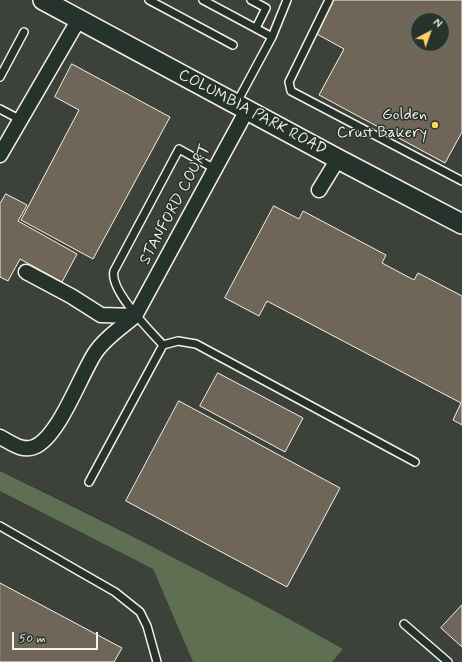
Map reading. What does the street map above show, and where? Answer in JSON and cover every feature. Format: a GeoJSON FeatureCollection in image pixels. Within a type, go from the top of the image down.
{"type":"FeatureCollection","features":[{"type":"Feature","properties":{"kind":"street","name":"COLUMBIA PARK ROAD"},"geometry":{"type":"LineString","coordinates":[[43,0],[462,224]]}},
{"type":"Feature","properties":{"kind":"street"},"geometry":{"type":"LineString","coordinates":[[0,155],[79,20]]}},
{"type":"Feature","properties":{"kind":"street","name":"STANFORD COURT"},"geometry":{"type":"LineString","coordinates":[[136,316],[215,169],[241,107]]}},
{"type":"Feature","properties":{"kind":"street"},"geometry":{"type":"LineString","coordinates":[[319,190],[338,159]]}},
{"type":"Feature","properties":{"kind":"street"},"geometry":{"type":"LineString","coordinates":[[26,272],[72,296],[101,315],[136,316]]}},
{"type":"Feature","properties":{"kind":"street"},"geometry":{"type":"LineString","coordinates":[[0,437],[24,448],[32,448],[43,442],[64,412],[95,353],[115,332],[136,316]]}},
{"type":"Feature","properties":{"kind":"lane"},"geometry":{"type":"LineString","coordinates":[[150,0],[233,45]]}},
{"type":"Feature","properties":{"kind":"lane"},"geometry":{"type":"LineString","coordinates":[[203,0],[272,37]]}},
{"type":"Feature","properties":{"kind":"lane"},"geometry":{"type":"LineString","coordinates":[[251,0],[266,8],[256,28]]}},
{"type":"Feature","properties":{"kind":"lane"},"geometry":{"type":"LineString","coordinates":[[241,107],[287,0]]}},
{"type":"Feature","properties":{"kind":"lane"},"geometry":{"type":"LineString","coordinates":[[329,0],[289,82],[291,91],[462,181]]}},
{"type":"Feature","properties":{"kind":"lane"},"geometry":{"type":"LineString","coordinates":[[0,77],[24,32]]}},
{"type":"Feature","properties":{"kind":"lane"},"geometry":{"type":"LineString","coordinates":[[0,109],[21,120]]}},
{"type":"Feature","properties":{"kind":"lane"},"geometry":{"type":"LineString","coordinates":[[164,345],[136,316],[114,281],[113,274],[179,149],[215,169]]}},
{"type":"Feature","properties":{"kind":"lane"},"geometry":{"type":"LineString","coordinates":[[89,482],[164,345],[178,341],[196,344],[415,462]]}},
{"type":"Feature","properties":{"kind":"lane"},"geometry":{"type":"LineString","coordinates":[[0,526],[116,592],[140,612],[147,626],[156,662]]}},
{"type":"Feature","properties":{"kind":"lane"},"geometry":{"type":"LineString","coordinates":[[404,624],[448,662]]}},
{"type":"Feature","properties":{"kind":"shaded area"},"geometry":{"type":"Polygon","coordinates":[[[0,0],[462,0],[462,662],[332,662],[343,649],[90,514],[0,471],[0,0]]]}},
{"type":"Feature","properties":{"kind":"shaded area"},"geometry":{"type":"Polygon","coordinates":[[[0,491],[153,569],[193,662],[0,662],[0,491]]]}},
{"type":"Feature","properties":{"kind":"green space"},"geometry":{"type":"Polygon","coordinates":[[[0,471],[173,557],[343,649],[332,662],[193,662],[153,569],[0,491],[0,471]]]}},
{"type":"Feature","properties":{"kind":"building"},"geometry":{"type":"Polygon","coordinates":[[[333,0],[462,0],[462,132],[445,163],[319,95],[344,49],[315,33],[333,0]]]}},
{"type":"Feature","properties":{"kind":"building"},"geometry":{"type":"Polygon","coordinates":[[[72,64],[170,117],[93,259],[21,220],[79,110],[55,97],[72,64]]]}},
{"type":"Feature","properties":{"kind":"building"},"geometry":{"type":"Polygon","coordinates":[[[6,194],[27,205],[18,221],[77,254],[62,282],[20,259],[8,281],[0,277],[0,204],[6,194]]]}},
{"type":"Feature","properties":{"kind":"building"},"geometry":{"type":"Polygon","coordinates":[[[274,206],[299,219],[303,211],[386,255],[382,263],[414,280],[418,273],[462,296],[462,425],[453,420],[461,403],[267,301],[259,316],[225,298],[274,206]]]}},
{"type":"Feature","properties":{"kind":"building"},"geometry":{"type":"Polygon","coordinates":[[[218,373],[303,418],[285,452],[200,406],[218,373]]]}},
{"type":"Feature","properties":{"kind":"building"},"geometry":{"type":"Polygon","coordinates":[[[179,401],[340,488],[287,587],[126,501],[179,401]]]}},
{"type":"Feature","properties":{"kind":"building"},"geometry":{"type":"Polygon","coordinates":[[[0,583],[122,648],[114,662],[0,662],[0,583]]]}},
{"type":"Feature","properties":{"kind":"building"},"geometry":{"type":"Polygon","coordinates":[[[462,605],[462,647],[441,628],[462,605]]]}},
{"type":"Feature","properties":{"kind":"place","name":"Golden Crust Bakery"},"geometry":{"type":"Point","coordinates":[435,125]}}]}
